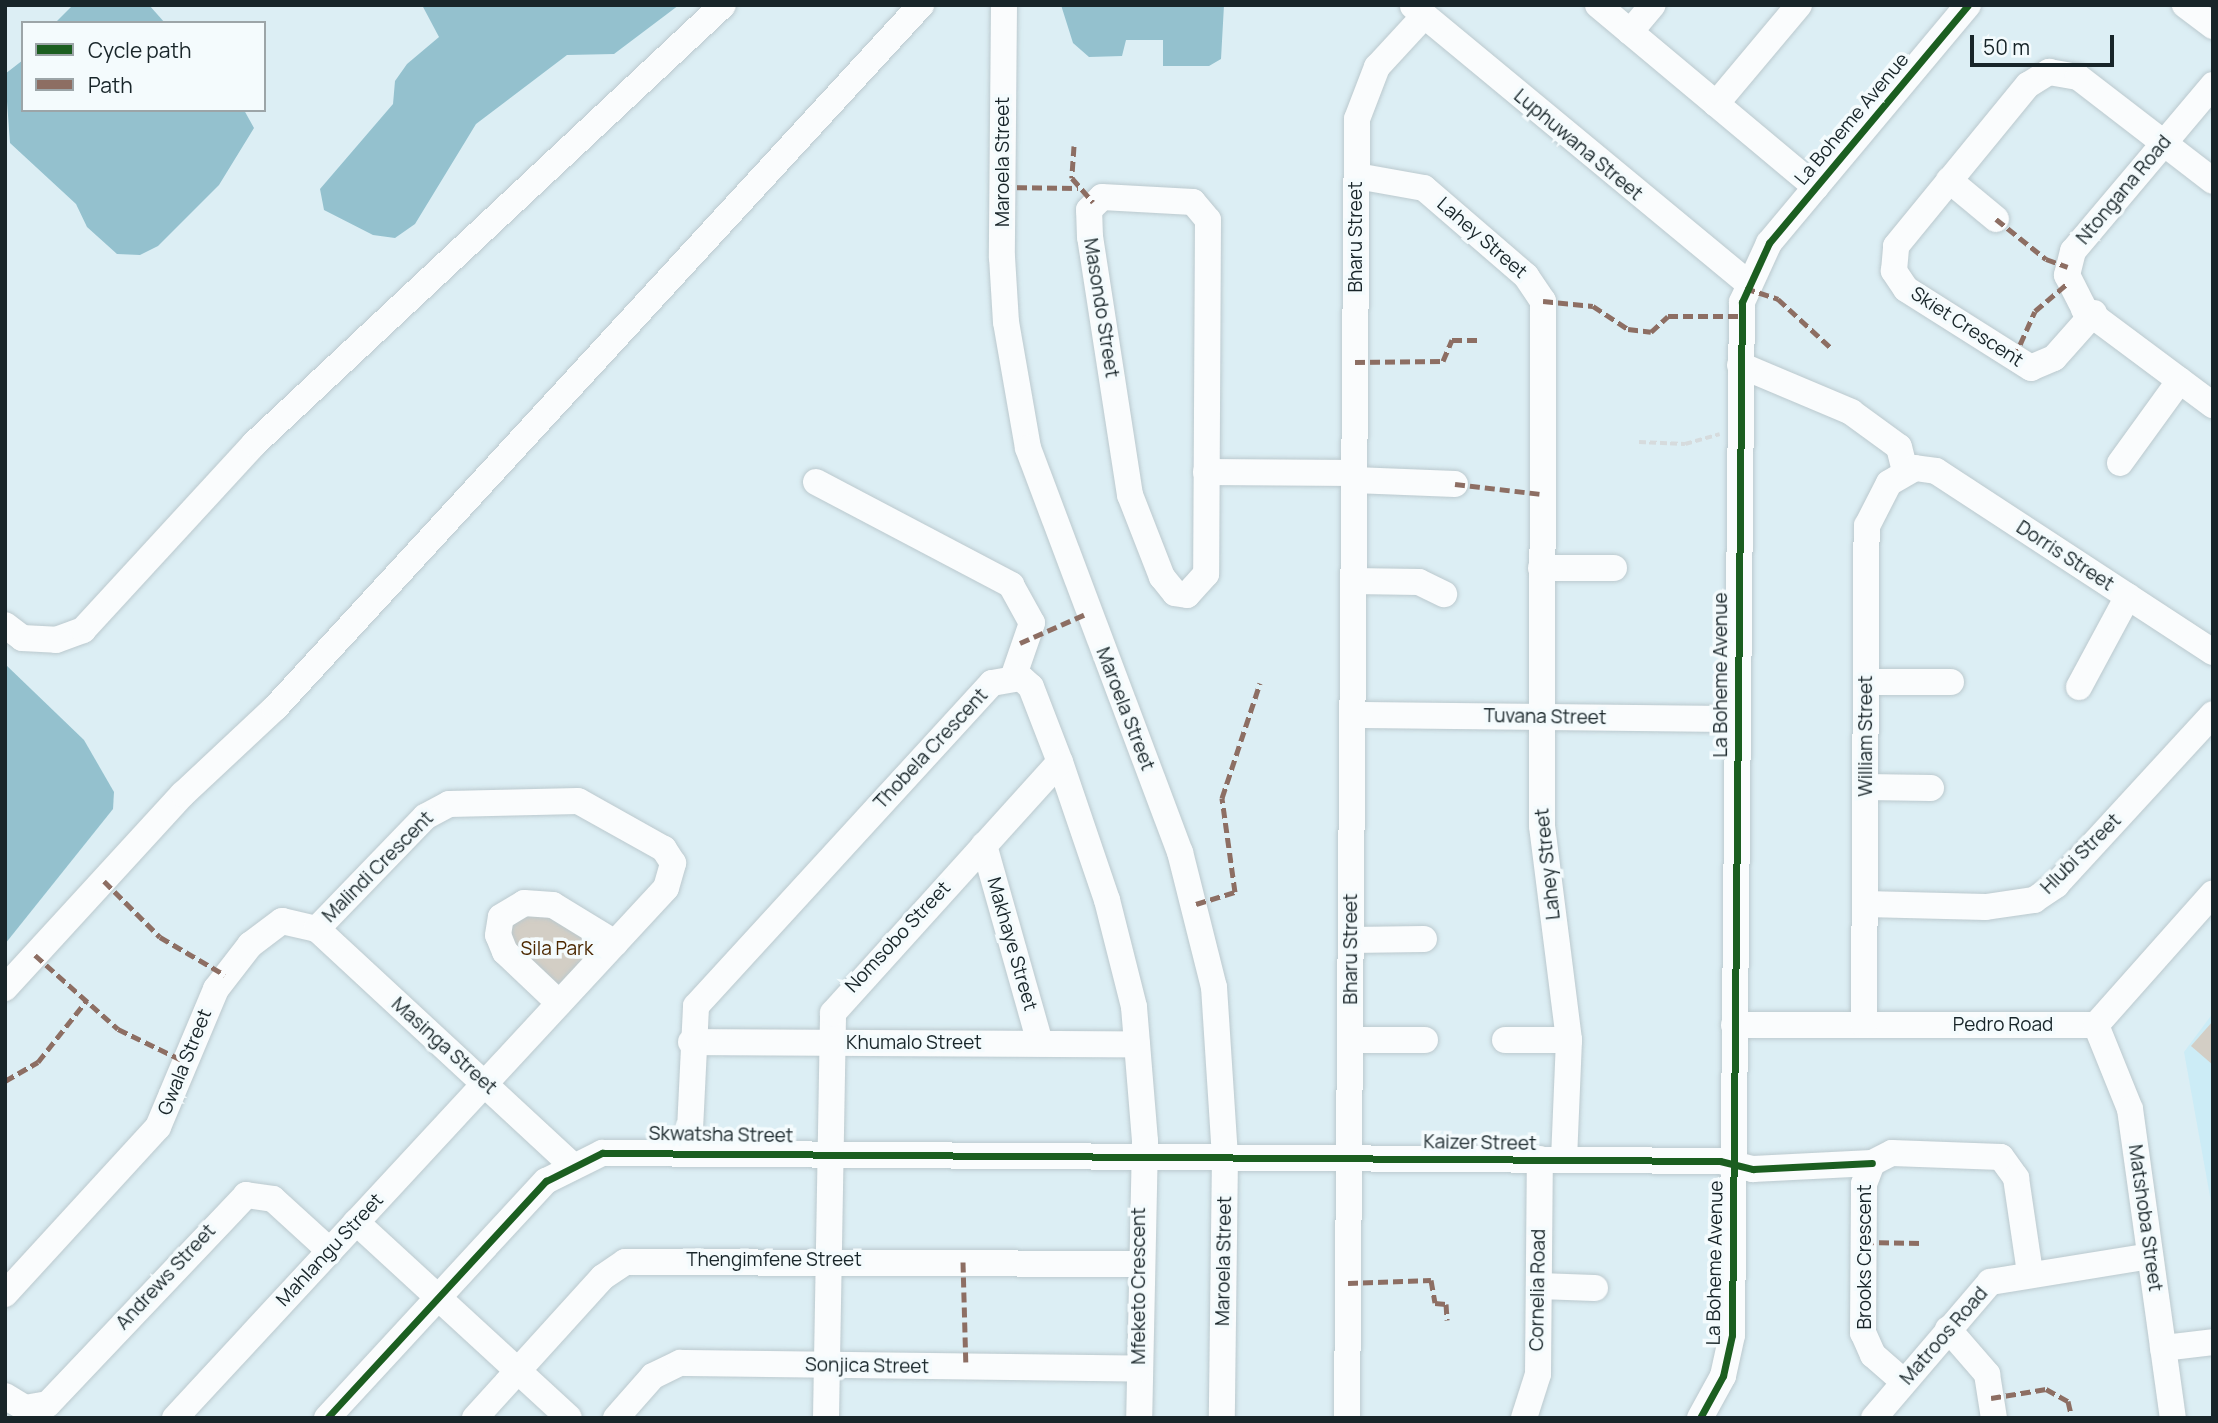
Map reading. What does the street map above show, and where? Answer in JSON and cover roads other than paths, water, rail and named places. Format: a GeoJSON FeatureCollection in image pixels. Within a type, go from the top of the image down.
{"type":"FeatureCollection","features":[{"type":"Feature","properties":{"kind":"street"},"geometry":{"type":"LineString","coordinates":[[5,625],[22,638],[56,640],[83,630],[254,444],[723,5]]}},
{"type":"Feature","properties":{"kind":"street"},"geometry":{"type":"LineString","coordinates":[[5,988],[183,794],[275,708],[921,5]]}},
{"type":"Feature","properties":{"kind":"street","name":"Maroela Street"},"geometry":{"type":"LineString","coordinates":[[1004,5],[1002,257],[1014,381],[1043,497],[1196,904],[1220,1036],[1225,1155],[1223,1418]]}},
{"type":"Feature","properties":{"kind":"street"},"geometry":{"type":"LineString","coordinates":[[1598,5],[1816,187]]}},
{"type":"Feature","properties":{"kind":"street"},"geometry":{"type":"LineString","coordinates":[[1630,32],[1653,5]]}},
{"type":"Feature","properties":{"kind":"street"},"geometry":{"type":"LineString","coordinates":[[1716,104],[1800,5]]}},
{"type":"Feature","properties":{"kind":"street","name":"La Boheme Avenue"},"geometry":{"type":"LineString","coordinates":[[1700,1418],[1717,1391],[1730,1349],[1740,365],[1747,282],[1760,255],[1968,5]]}},
{"type":"Feature","properties":{"kind":"street"},"geometry":{"type":"LineString","coordinates":[[2186,5],[2213,26]]}},
{"type":"Feature","properties":{"kind":"street","name":"Bharu Street"},"geometry":{"type":"LineString","coordinates":[[1347,1418],[1357,119],[1368,85],[1418,11]]}},
{"type":"Feature","properties":{"kind":"street","name":"Luphuwana Street"},"geometry":{"type":"LineString","coordinates":[[1418,11],[1747,282]]}},
{"type":"Feature","properties":{"kind":"street","name":"Skiet Crescent"},"geometry":{"type":"LineString","coordinates":[[2094,313],[2054,358],[2031,368],[1906,289],[1894,271],[1896,246],[2028,85],[2049,72],[2078,77],[2213,181]]}},
{"type":"Feature","properties":{"kind":"street","name":"Ntongana Road"},"geometry":{"type":"LineString","coordinates":[[2213,85],[2070,259],[2071,293],[2213,405]]}},
{"type":"Feature","properties":{"kind":"street","name":"Lahey Street"},"geometry":{"type":"LineString","coordinates":[[1357,176],[1424,188],[1537,288],[1543,301],[1542,826],[1569,1040],[1552,1159]]}},
{"type":"Feature","properties":{"kind":"street"},"geometry":{"type":"LineString","coordinates":[[1949,180],[1996,219]]}},
{"type":"Feature","properties":{"kind":"street","name":"Masondo Street"},"geometry":{"type":"LineString","coordinates":[[1102,197],[1180,200],[1206,215],[1206,472],[1206,574],[1196,591],[1181,595],[1158,570],[1130,495],[1090,237],[1089,210],[1102,197]]}},
{"type":"Feature","properties":{"kind":"street"},"geometry":{"type":"LineString","coordinates":[[1740,365],[1829,399],[1899,447],[1910,469]]}},
{"type":"Feature","properties":{"kind":"street"},"geometry":{"type":"LineString","coordinates":[[2119,463],[2180,380]]}},
{"type":"Feature","properties":{"kind":"street","name":"Dorris Street"},"geometry":{"type":"LineString","coordinates":[[1910,469],[1936,471],[2213,652]]}},
{"type":"Feature","properties":{"kind":"street","name":"William Street"},"geometry":{"type":"LineString","coordinates":[[1864,1025],[1867,526],[1876,501],[1910,469]]}},
{"type":"Feature","properties":{"kind":"street"},"geometry":{"type":"LineString","coordinates":[[1206,472],[1354,477],[1455,484]]}},
{"type":"Feature","properties":{"kind":"street"},"geometry":{"type":"LineString","coordinates":[[816,482],[1011,585],[1032,623],[1014,675],[1031,687],[1060,762],[1121,948],[1137,1044],[1143,1154]]}},
{"type":"Feature","properties":{"kind":"street"},"geometry":{"type":"LineString","coordinates":[[1541,568],[1615,568]]}},
{"type":"Feature","properties":{"kind":"street"},"geometry":{"type":"LineString","coordinates":[[1353,581],[1419,582],[1444,594]]}},
{"type":"Feature","properties":{"kind":"street"},"geometry":{"type":"LineString","coordinates":[[2079,687],[2128,596]]}},
{"type":"Feature","properties":{"kind":"street","name":"Thobela Crescent"},"geometry":{"type":"LineString","coordinates":[[689,1150],[691,1042],[699,1001],[992,683],[1014,675]]}},
{"type":"Feature","properties":{"kind":"street"},"geometry":{"type":"LineString","coordinates":[[1866,682],[1951,682]]}},
{"type":"Feature","properties":{"kind":"street","name":"Hlubi Street"},"geometry":{"type":"LineString","coordinates":[[1865,904],[1986,907],[2034,900],[2056,885],[2213,714]]}},
{"type":"Feature","properties":{"kind":"street","name":"Tuvana Street"},"geometry":{"type":"LineString","coordinates":[[1353,715],[1737,719]]}},
{"type":"Feature","properties":{"kind":"street","name":"Nomsobo Street"},"geometry":{"type":"LineString","coordinates":[[825,1418],[827,1042],[837,1004],[1060,762]]}},
{"type":"Feature","properties":{"kind":"street"},"geometry":{"type":"LineString","coordinates":[[1866,787],[1931,788]]}},
{"type":"Feature","properties":{"kind":"street","name":"Malindi Crescent"},"geometry":{"type":"LineString","coordinates":[[317,929],[434,810],[457,803],[567,799],[599,810],[664,849],[673,863],[670,883],[485,1083]]}},
{"type":"Feature","properties":{"kind":"street","name":"Makhaye Street"},"geometry":{"type":"LineString","coordinates":[[984,845],[1040,1043]]}},
{"type":"Feature","properties":{"kind":"street"},"geometry":{"type":"LineString","coordinates":[[2096,1025],[2213,892]]}},
{"type":"Feature","properties":{"kind":"street"},"geometry":{"type":"LineString","coordinates":[[559,1003],[505,952],[498,935],[501,917],[515,906],[542,903],[615,943]]}},
{"type":"Feature","properties":{"kind":"street","name":"Gwala Street"},"geometry":{"type":"LineString","coordinates":[[5,1294],[158,1127],[208,1003],[235,963],[274,924],[298,920],[317,929]]}},
{"type":"Feature","properties":{"kind":"street","name":"Masinga Street"},"geometry":{"type":"LineString","coordinates":[[317,929],[571,1164]]}},
{"type":"Feature","properties":{"kind":"street"},"geometry":{"type":"LineString","coordinates":[[1351,940],[1424,939]]}},
{"type":"Feature","properties":{"kind":"street","name":"Pedro Road"},"geometry":{"type":"LineString","coordinates":[[1734,1025],[2096,1025]]}},
{"type":"Feature","properties":{"kind":"street","name":"Matshoba Street"},"geometry":{"type":"LineString","coordinates":[[2096,1025],[2130,1109],[2173,1418]]}},
{"type":"Feature","properties":{"kind":"street"},"geometry":{"type":"LineString","coordinates":[[1350,1040],[1425,1040]]}},
{"type":"Feature","properties":{"kind":"street"},"geometry":{"type":"LineString","coordinates":[[1505,1040],[1569,1040]]}},
{"type":"Feature","properties":{"kind":"street","name":"Khumalo Street"},"geometry":{"type":"LineString","coordinates":[[691,1042],[1137,1044]]}},
{"type":"Feature","properties":{"kind":"street","name":"Mahlangu Street"},"geometry":{"type":"LineString","coordinates":[[175,1418],[485,1083]]}},
{"type":"Feature","properties":{"kind":"street","name":"Skwatsha Street"},"geometry":{"type":"LineString","coordinates":[[327,1418],[535,1191],[571,1164],[619,1150],[1225,1155]]}},
{"type":"Feature","properties":{"kind":"street","name":"Brooks Crescent"},"geometry":{"type":"LineString","coordinates":[[1904,1382],[1873,1355],[1863,1333],[1864,1184],[1872,1163],[1892,1153],[2001,1157],[2016,1178],[2030,1273]]}},
{"type":"Feature","properties":{"kind":"street","name":"Mfeketo Crescent"},"geometry":{"type":"LineString","coordinates":[[1139,1418],[1143,1154]]}},
{"type":"Feature","properties":{"kind":"street","name":"Kaizer Street"},"geometry":{"type":"LineString","coordinates":[[1225,1155],[1552,1159],[1733,1167],[1872,1163]]}},
{"type":"Feature","properties":{"kind":"street","name":"Cornelia Road"},"geometry":{"type":"LineString","coordinates":[[1524,1418],[1538,1374],[1539,1286],[1552,1159]]}},
{"type":"Feature","properties":{"kind":"street","name":"Andrews Street"},"geometry":{"type":"LineString","coordinates":[[5,1396],[25,1408],[48,1404],[246,1195],[273,1199],[330,1251]]}},
{"type":"Feature","properties":{"kind":"street"},"geometry":{"type":"LineString","coordinates":[[356,1222],[569,1418]]}},
{"type":"Feature","properties":{"kind":"street","name":"Matroos Road"},"geometry":{"type":"LineString","coordinates":[[1874,1418],[1990,1282],[2030,1273],[2150,1256]]}},
{"type":"Feature","properties":{"kind":"street","name":"Thengimfene Street"},"geometry":{"type":"LineString","coordinates":[[475,1418],[603,1277],[625,1262],[1140,1264]]}},
{"type":"Feature","properties":{"kind":"street"},"geometry":{"type":"LineString","coordinates":[[1539,1286],[1595,1288]]}},
{"type":"Feature","properties":{"kind":"street"},"geometry":{"type":"LineString","coordinates":[[1948,1329],[1983,1367],[1994,1418]]}},
{"type":"Feature","properties":{"kind":"street"},"geometry":{"type":"LineString","coordinates":[[2163,1348],[2213,1342]]}},
{"type":"Feature","properties":{"kind":"street","name":"Sonjica Street"},"geometry":{"type":"LineString","coordinates":[[616,1418],[672,1365],[1139,1369]]}},
{"type":"Feature","properties":{"kind":"park label","name":"Sila Park"},"geometry":{"type":"Point","coordinates":[557,949]}}]}
